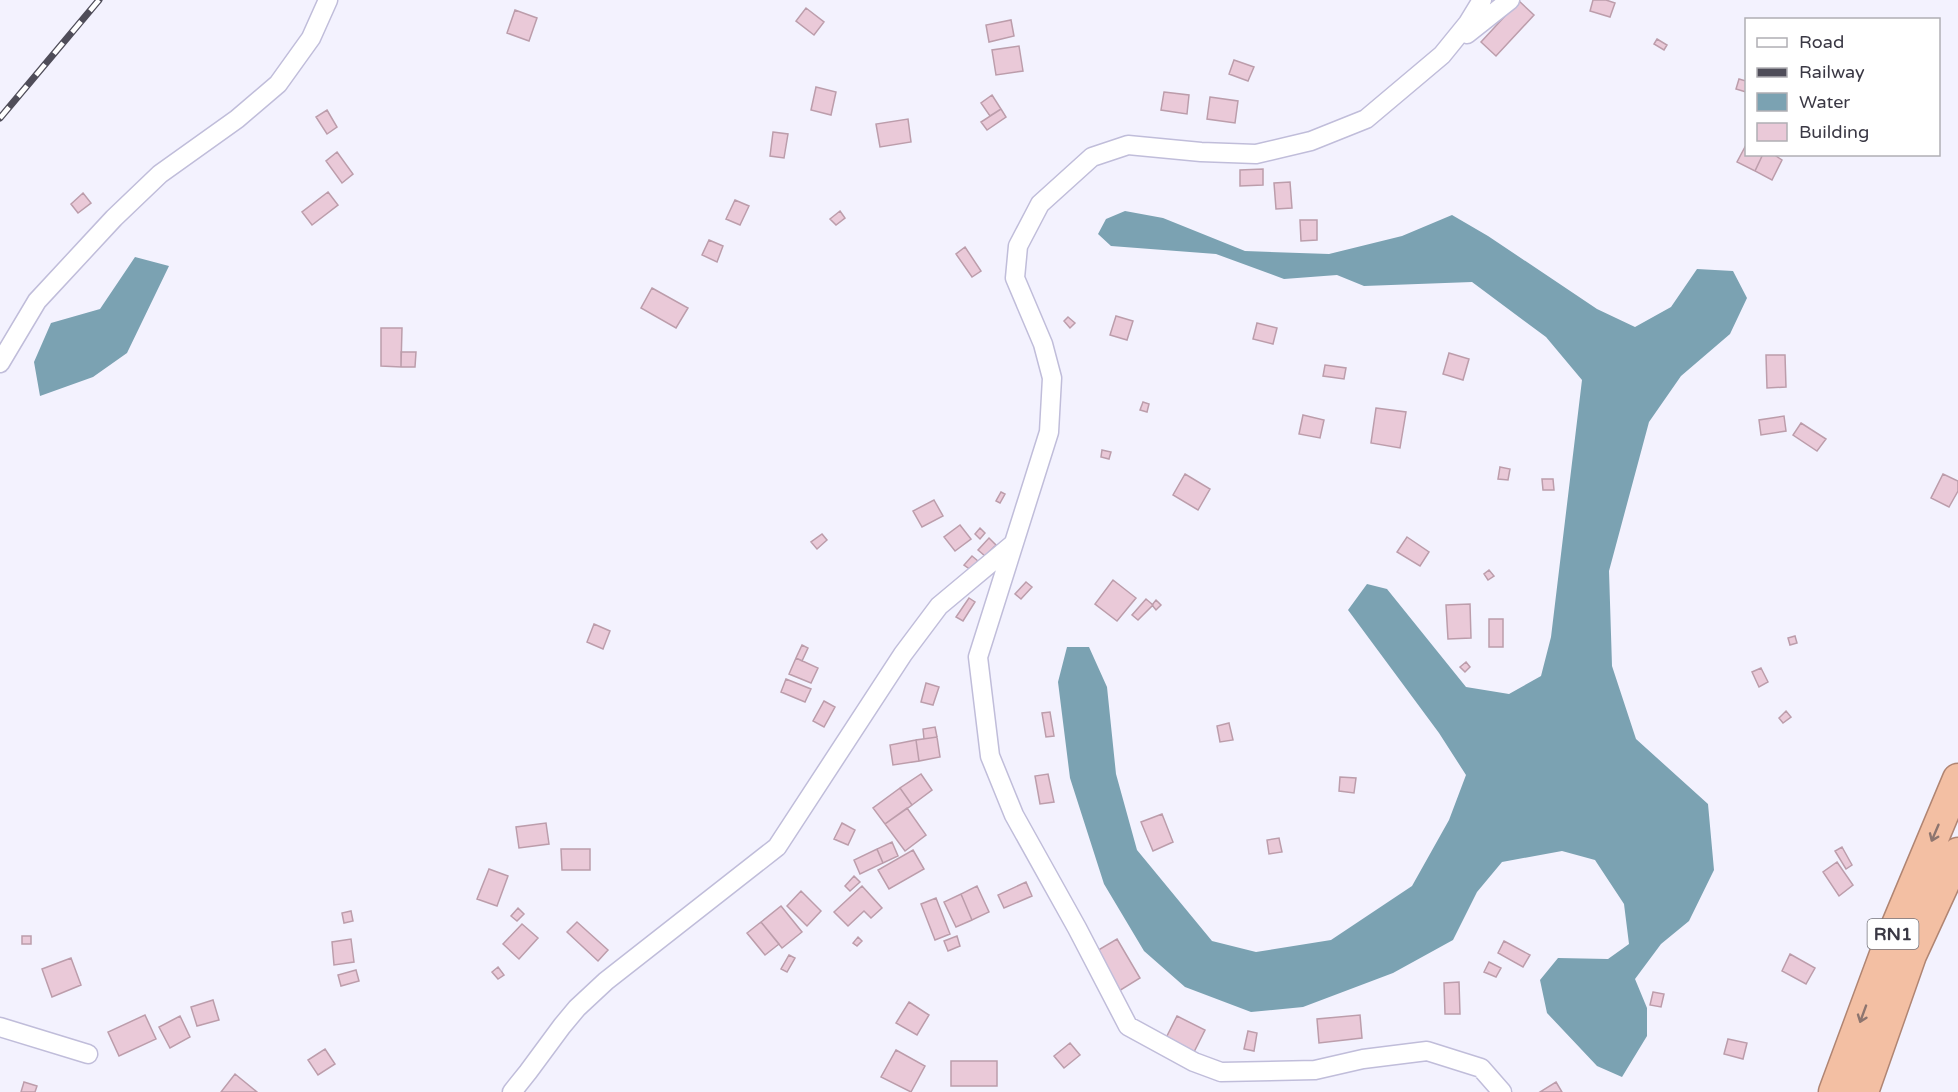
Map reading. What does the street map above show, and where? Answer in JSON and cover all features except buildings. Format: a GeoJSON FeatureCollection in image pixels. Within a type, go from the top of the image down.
{"type":"FeatureCollection","features":[{"type":"Feature","properties":{"kind":"highway","name":"RN1"},"geometry":{"type":"LineString","coordinates":[[1834,1092],[1888,946],[1958,779]]}},
{"type":"Feature","properties":{"kind":"highway","name":"RN1"},"geometry":{"type":"LineString","coordinates":[[1863,1092],[1911,955],[1958,853]]}},
{"type":"Feature","properties":{"kind":"street"},"geometry":{"type":"LineString","coordinates":[[0,363],[37,301],[114,218],[160,174],[237,119],[278,84],[311,38],[328,0]]}},
{"type":"Feature","properties":{"kind":"street"},"geometry":{"type":"LineString","coordinates":[[1442,55],[1468,23],[1482,0]]}},
{"type":"Feature","properties":{"kind":"street"},"geometry":{"type":"LineString","coordinates":[[1502,1092],[1481,1068],[1426,1051],[1363,1059],[1315,1070],[1221,1072],[1194,1062],[1128,1026],[1014,815],[990,756],[978,657],[1049,432],[1052,378],[1043,344],[1015,278],[1018,246],[1040,204],[1092,157],[1128,145],[1201,152],[1256,154],[1311,141],[1366,120],[1510,0]]}},
{"type":"Feature","properties":{"kind":"street"},"geometry":{"type":"LineString","coordinates":[[512,1092],[561,1026],[606,981],[777,847],[903,654],[939,606],[1012,545]]}},
{"type":"Feature","properties":{"kind":"street"},"geometry":{"type":"LineString","coordinates":[[0,1028],[88,1054]]}},
{"type":"Feature","properties":{"kind":"water"},"geometry":{"type":"Polygon","coordinates":[[[1125,211],[1163,218],[1245,251],[1329,254],[1402,236],[1452,215],[1488,236],[1597,309],[1635,327],[1671,307],[1697,269],[1733,271],[1747,298],[1730,334],[1681,376],[1649,422],[1609,571],[1612,666],[1636,739],[1708,804],[1714,870],[1689,921],[1661,944],[1635,979],[1647,1008],[1647,1036],[1622,1077],[1597,1066],[1547,1013],[1540,980],[1558,958],[1608,959],[1629,944],[1624,904],[1595,860],[1562,851],[1502,862],[1477,892],[1453,940],[1393,973],[1303,1007],[1251,1012],[1185,987],[1144,951],[1104,884],[1070,778],[1058,682],[1067,647],[1089,647],[1107,687],[1116,774],[1137,850],[1212,941],[1256,952],[1331,940],[1412,886],[1449,820],[1466,775],[1439,733],[1348,610],[1367,584],[1387,589],[1466,687],[1509,694],[1541,676],[1551,637],[1582,380],[1546,337],[1472,282],[1364,286],[1337,275],[1284,279],[1216,254],[1111,246],[1098,234],[1106,219],[1125,211]]]}},
{"type":"Feature","properties":{"kind":"water"},"geometry":{"type":"Polygon","coordinates":[[[135,257],[169,266],[127,353],[93,377],[40,396],[34,362],[51,323],[100,309],[135,257]]]}},
{"type":"Feature","properties":{"kind":"railway"},"geometry":{"type":"LineString","coordinates":[[0,118],[99,0]]}}]}
